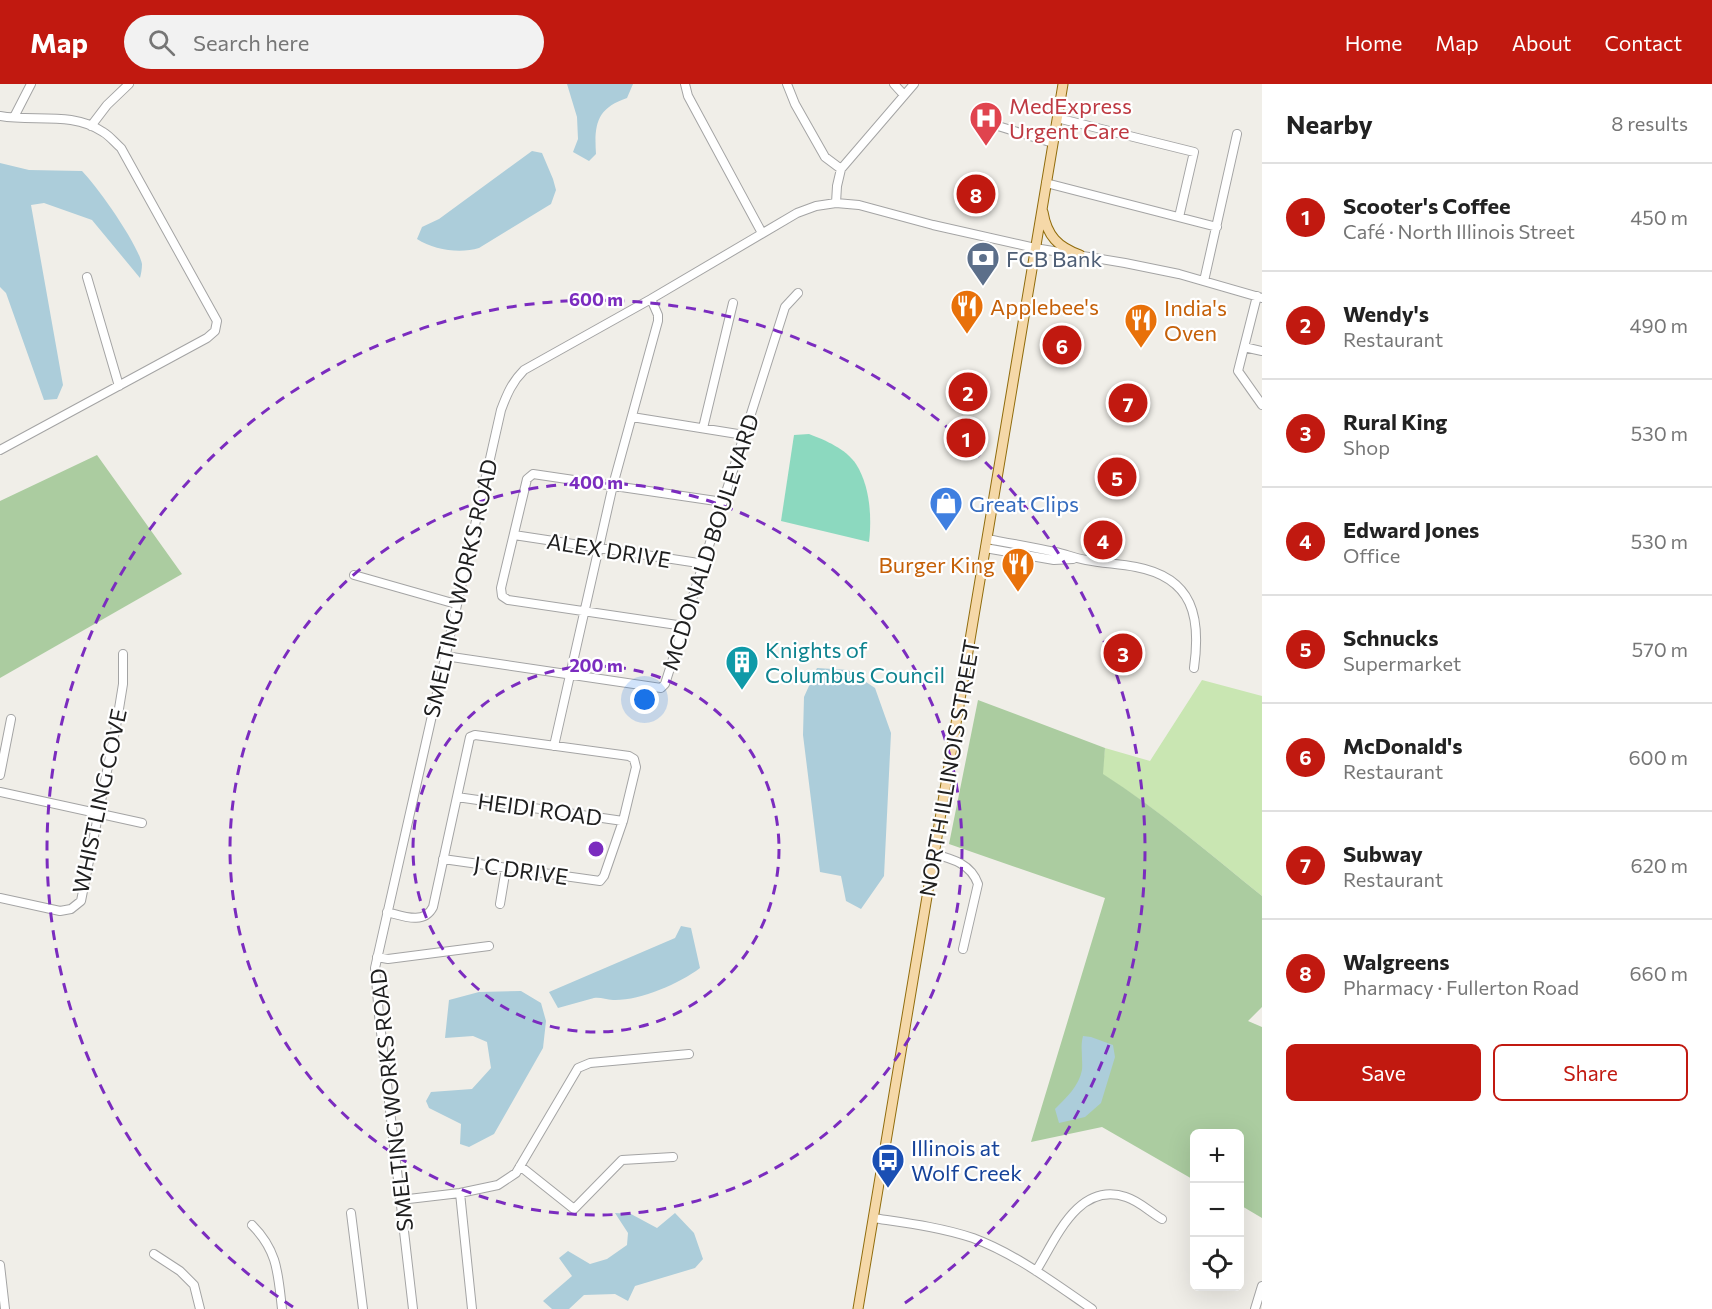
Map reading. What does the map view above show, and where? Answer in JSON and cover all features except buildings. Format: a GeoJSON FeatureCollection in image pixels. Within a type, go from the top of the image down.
{"type":"FeatureCollection","features":[{"type":"Feature","properties":{"kind":"main road","name":"NORTH ILLINOIS STREET"},"geometry":{"type":"LineString","coordinates":[[858,1309],[1063,84]]}},
{"type":"Feature","properties":{"kind":"main road"},"geometry":{"type":"LineString","coordinates":[[1042,206],[1045,221],[1053,239],[1061,247],[1080,255]]}},
{"type":"Feature","properties":{"kind":"street"},"geometry":{"type":"LineString","coordinates":[[14,117],[31,84]]}},
{"type":"Feature","properties":{"kind":"street"},"geometry":{"type":"LineString","coordinates":[[91,126],[107,105],[129,84]]}},
{"type":"Feature","properties":{"kind":"street"},"geometry":{"type":"LineString","coordinates":[[685,84],[688,96],[762,233]]}},
{"type":"Feature","properties":{"kind":"street"},"geometry":{"type":"LineString","coordinates":[[787,84],[795,104],[825,157],[841,169]]}},
{"type":"Feature","properties":{"kind":"street"},"geometry":{"type":"LineString","coordinates":[[894,84],[904,95]]}},
{"type":"Feature","properties":{"kind":"street"},"geometry":{"type":"LineString","coordinates":[[836,203],[841,169],[914,84]]}},
{"type":"Feature","properties":{"kind":"street"},"geometry":{"type":"LineString","coordinates":[[0,116],[62,119],[91,126],[103,132],[121,148],[218,321],[215,331],[207,339],[0,449]]}},
{"type":"Feature","properties":{"kind":"street"},"geometry":{"type":"LineString","coordinates":[[1057,118],[1194,152],[1179,217]]}},
{"type":"Feature","properties":{"kind":"street"},"geometry":{"type":"LineString","coordinates":[[998,126],[1053,143]]}},
{"type":"Feature","properties":{"kind":"street"},"geometry":{"type":"LineString","coordinates":[[1204,281],[1237,134]]}},
{"type":"Feature","properties":{"kind":"street"},"geometry":{"type":"LineString","coordinates":[[1046,183],[1217,227]]}},
{"type":"Feature","properties":{"kind":"street","name":"SMELTING WORKS ROAD"},"geometry":{"type":"LineString","coordinates":[[413,1309],[376,992],[377,957],[501,410],[514,380],[524,370],[797,213],[816,206],[836,203],[859,205],[933,225],[1035,248],[1125,263],[1204,281],[1259,297]]}},
{"type":"Feature","properties":{"kind":"street"},"geometry":{"type":"LineString","coordinates":[[87,277],[119,386]]}},
{"type":"Feature","properties":{"kind":"street","name":"MCDONALD BOULEVARD"},"geometry":{"type":"LineString","coordinates":[[445,656],[661,688],[665,684],[785,307],[798,293]]}},
{"type":"Feature","properties":{"kind":"street"},"geometry":{"type":"LineString","coordinates":[[1259,297],[1238,371],[1262,405]]}},
{"type":"Feature","properties":{"kind":"street"},"geometry":{"type":"LineString","coordinates":[[554,746],[613,485],[658,321],[658,315],[651,299]]}},
{"type":"Feature","properties":{"kind":"street"},"geometry":{"type":"LineString","coordinates":[[703,428],[733,303]]}},
{"type":"Feature","properties":{"kind":"street"},"geometry":{"type":"LineString","coordinates":[[1244,347],[1262,351]]}},
{"type":"Feature","properties":{"kind":"street"},"geometry":{"type":"LineString","coordinates":[[632,417],[744,435]]}},
{"type":"Feature","properties":{"kind":"street"},"geometry":{"type":"LineString","coordinates":[[684,626],[508,600],[502,596],[501,588],[526,479],[533,474],[723,502]]}},
{"type":"Feature","properties":{"kind":"street","name":"ALEX DRIVE"},"geometry":{"type":"LineString","coordinates":[[514,535],[705,564]]}},
{"type":"Feature","properties":{"kind":"street"},"geometry":{"type":"LineString","coordinates":[[986,544],[1056,552],[1150,571],[1163,576],[1179,588],[1190,606],[1197,625],[1194,668]]}},
{"type":"Feature","properties":{"kind":"street"},"geometry":{"type":"LineString","coordinates":[[354,574],[456,604]]}},
{"type":"Feature","properties":{"kind":"street","name":"WHISTLING COVE"},"geometry":{"type":"LineString","coordinates":[[0,898],[60,911],[72,909],[81,901],[123,684],[123,654]]}},
{"type":"Feature","properties":{"kind":"street"},"geometry":{"type":"LineString","coordinates":[[0,775],[11,719]]}},
{"type":"Feature","properties":{"kind":"street"},"geometry":{"type":"LineString","coordinates":[[387,912],[418,918],[425,918],[430,914],[470,737],[475,735],[629,756],[634,759],[636,767],[623,820]]}},
{"type":"Feature","properties":{"kind":"street"},"geometry":{"type":"LineString","coordinates":[[0,792],[142,823]]}},
{"type":"Feature","properties":{"kind":"street","name":"HEIDI ROAD"},"geometry":{"type":"LineString","coordinates":[[457,797],[623,820]]}},
{"type":"Feature","properties":{"kind":"street","name":"J C DRIVE"},"geometry":{"type":"LineString","coordinates":[[443,859],[600,881],[604,876],[623,820]]}},
{"type":"Feature","properties":{"kind":"street"},"geometry":{"type":"LineString","coordinates":[[934,854],[957,860],[969,869],[978,884],[963,949]]}},
{"type":"Feature","properties":{"kind":"street"},"geometry":{"type":"LineString","coordinates":[[500,904],[506,868]]}},
{"type":"Feature","properties":{"kind":"street"},"geometry":{"type":"LineString","coordinates":[[377,957],[388,959],[489,946]]}},
{"type":"Feature","properties":{"kind":"street"},"geometry":{"type":"LineString","coordinates":[[400,1200],[460,1193],[498,1185],[516,1173],[578,1068],[590,1063],[689,1054]]}},
{"type":"Feature","properties":{"kind":"street"},"geometry":{"type":"LineString","coordinates":[[520,1166],[574,1209],[622,1160],[673,1157]]}},
{"type":"Feature","properties":{"kind":"street"},"geometry":{"type":"LineString","coordinates":[[460,1193],[472,1309]]}},
{"type":"Feature","properties":{"kind":"street"},"geometry":{"type":"LineString","coordinates":[[1036,1271],[1069,1217],[1090,1198],[1116,1194],[1128,1198],[1162,1220]]}},
{"type":"Feature","properties":{"kind":"street"},"geometry":{"type":"LineString","coordinates":[[351,1213],[363,1309]]}},
{"type":"Feature","properties":{"kind":"street"},"geometry":{"type":"LineString","coordinates":[[873,1218],[937,1228],[972,1238],[996,1248],[1036,1271],[1092,1309]]}},
{"type":"Feature","properties":{"kind":"street"},"geometry":{"type":"LineString","coordinates":[[252,1225],[264,1237],[272,1251],[277,1265],[282,1309]]}},
{"type":"Feature","properties":{"kind":"street"},"geometry":{"type":"LineString","coordinates":[[154,1254],[180,1271],[194,1284],[200,1309]]}},
{"type":"Feature","properties":{"kind":"street"},"geometry":{"type":"LineString","coordinates":[[0,1265],[5,1309]]}},
{"type":"Feature","properties":{"kind":"street"},"geometry":{"type":"LineString","coordinates":[[1255,1309],[1262,1286]]}},
{"type":"Feature","properties":{"kind":"green space"},"geometry":{"type":"Polygon","coordinates":[[[809,434],[841,449],[852,459],[861,473],[869,502],[869,542],[781,521],[794,435],[809,434]]]}},
{"type":"Feature","properties":{"kind":"green space"},"geometry":{"type":"Polygon","coordinates":[[[97,455],[182,574],[0,678],[0,501],[97,455]]]}},
{"type":"Feature","properties":{"kind":"green space"},"geometry":{"type":"Polygon","coordinates":[[[1202,680],[1262,696],[1262,896],[1164,817],[1102,774],[1105,748],[1150,761],[1202,680]]]}},
{"type":"Feature","properties":{"kind":"green space"},"geometry":{"type":"Polygon","coordinates":[[[978,700],[1105,748],[1103,774],[1164,817],[1262,896],[1262,1007],[1248,1021],[1262,1027],[1262,1218],[1244,1207],[1244,1129],[1190,1129],[1190,1178],[1102,1127],[1031,1142],[1105,898],[949,844],[978,700]]]}},
{"type":"Feature","properties":{"kind":"water"},"geometry":{"type":"Polygon","coordinates":[[[567,84],[633,84],[627,98],[603,112],[597,126],[596,154],[589,161],[573,152],[578,139],[577,117],[567,84]]]}},
{"type":"Feature","properties":{"kind":"water"},"geometry":{"type":"Polygon","coordinates":[[[532,151],[542,153],[553,179],[556,190],[551,204],[472,250],[447,250],[417,239],[422,227],[439,219],[532,151]]]}},
{"type":"Feature","properties":{"kind":"water"},"geometry":{"type":"Polygon","coordinates":[[[0,163],[29,170],[82,171],[116,216],[133,243],[142,264],[140,278],[92,220],[44,203],[31,205],[63,385],[57,399],[44,400],[6,293],[0,287],[0,163]]]}},
{"type":"Feature","properties":{"kind":"water"},"geometry":{"type":"Polygon","coordinates":[[[817,668],[848,670],[875,688],[891,733],[884,876],[861,909],[846,901],[841,876],[820,872],[803,735],[804,697],[817,668]]]}},
{"type":"Feature","properties":{"kind":"water"},"geometry":{"type":"Polygon","coordinates":[[[681,926],[691,928],[700,968],[691,974],[670,985],[635,998],[613,1000],[594,998],[558,1008],[549,992],[675,938],[681,926]]]}},
{"type":"Feature","properties":{"kind":"water"},"geometry":{"type":"Polygon","coordinates":[[[521,991],[541,1003],[546,1021],[543,1048],[494,1134],[469,1147],[460,1144],[461,1124],[429,1108],[426,1101],[431,1092],[472,1089],[491,1068],[487,1042],[473,1036],[445,1038],[449,1000],[479,992],[521,991]]]}},
{"type":"Feature","properties":{"kind":"water"},"geometry":{"type":"Polygon","coordinates":[[[1083,1036],[1113,1045],[1115,1057],[1101,1103],[1085,1117],[1059,1123],[1055,1109],[1072,1091],[1082,1070],[1083,1036]]]}},
{"type":"Feature","properties":{"kind":"water"},"geometry":{"type":"Polygon","coordinates":[[[615,1213],[631,1214],[657,1228],[675,1213],[694,1233],[703,1259],[695,1268],[635,1286],[628,1301],[615,1294],[584,1295],[569,1309],[552,1309],[543,1301],[572,1276],[559,1258],[568,1251],[590,1264],[607,1259],[627,1245],[628,1233],[615,1213]]]}},
{"type":"Feature","properties":{"kind":"place","name":"MedExpress Urgent Care"},"geometry":{"type":"Point","coordinates":[986,147]}},
{"type":"Feature","properties":{"kind":"place","name":"Walgreens"},"geometry":{"type":"Point","coordinates":[976,194]}},
{"type":"Feature","properties":{"kind":"place","name":"FCB Bank"},"geometry":{"type":"Point","coordinates":[983,287]}},
{"type":"Feature","properties":{"kind":"place","name":"Applebee's"},"geometry":{"type":"Point","coordinates":[967,335]}},
{"type":"Feature","properties":{"kind":"place","name":"McDonald's"},"geometry":{"type":"Point","coordinates":[1062,345]}},
{"type":"Feature","properties":{"kind":"place","name":"India's Oven"},"geometry":{"type":"Point","coordinates":[1141,349]}},
{"type":"Feature","properties":{"kind":"place","name":"Wendy's"},"geometry":{"type":"Point","coordinates":[968,392]}},
{"type":"Feature","properties":{"kind":"place","name":"Subway"},"geometry":{"type":"Point","coordinates":[1128,403]}},
{"type":"Feature","properties":{"kind":"place","name":"Scooter's Coffee"},"geometry":{"type":"Point","coordinates":[966,438]}},
{"type":"Feature","properties":{"kind":"place","name":"Schnucks"},"geometry":{"type":"Point","coordinates":[1117,477]}},
{"type":"Feature","properties":{"kind":"place","name":"Great Clips"},"geometry":{"type":"Point","coordinates":[946,532]}},
{"type":"Feature","properties":{"kind":"place","name":"Edward Jones"},"geometry":{"type":"Point","coordinates":[1103,540]}},
{"type":"Feature","properties":{"kind":"place","name":"Burger King"},"geometry":{"type":"Point","coordinates":[1018,593]}},
{"type":"Feature","properties":{"kind":"place","name":"Rural King"},"geometry":{"type":"Point","coordinates":[1123,653]}},
{"type":"Feature","properties":{"kind":"place","name":"Knights of Columbus Council"},"geometry":{"type":"Point","coordinates":[742,691]}},
{"type":"Feature","properties":{"kind":"place","name":"Illinois at Wolf Creek"},"geometry":{"type":"Point","coordinates":[888,1189]}}]}
